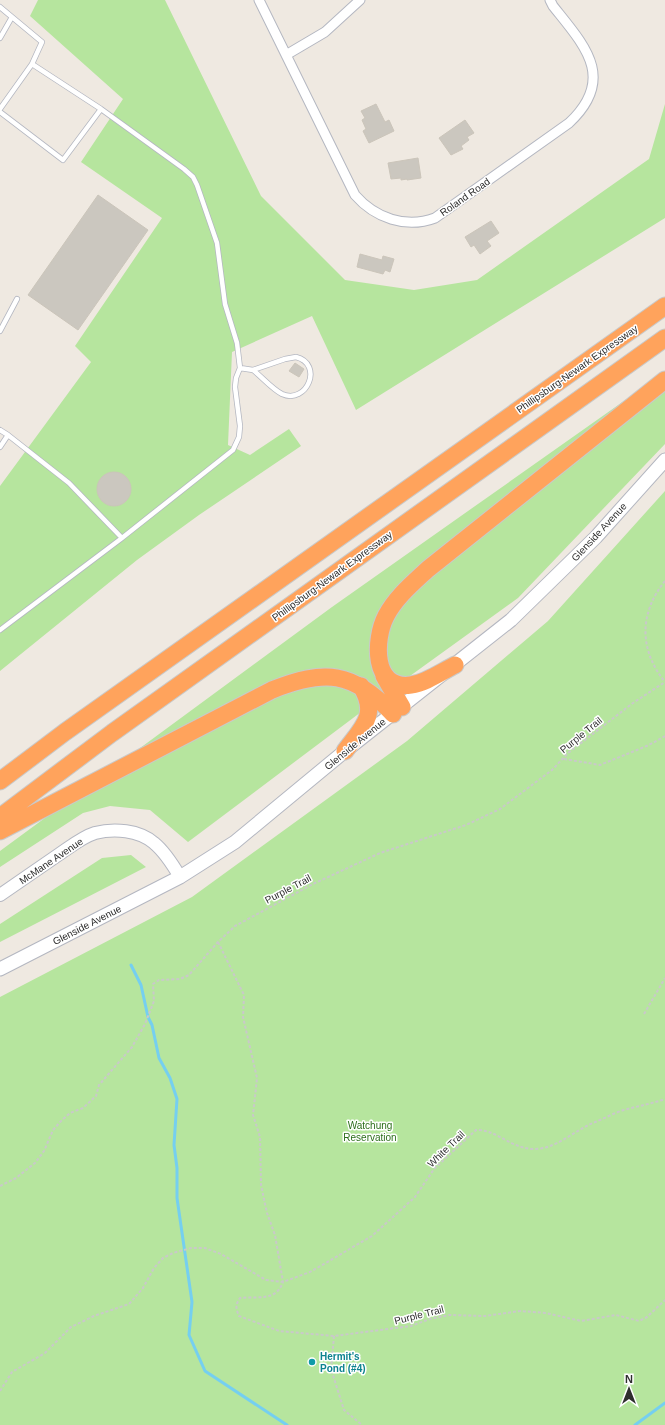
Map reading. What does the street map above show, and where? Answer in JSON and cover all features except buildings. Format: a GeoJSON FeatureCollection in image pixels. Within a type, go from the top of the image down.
{"type":"FeatureCollection","features":[{"type":"Feature","properties":{"kind":"highway","name":"Phillipsburg-Newark Expressway"},"geometry":{"type":"LineString","coordinates":[[0,781],[65,732],[665,306]]}},
{"type":"Feature","properties":{"kind":"highway","name":"Phillipsburg-Newark Expressway"},"geometry":{"type":"LineString","coordinates":[[0,817],[112,733],[665,338]]}},
{"type":"Feature","properties":{"kind":"highway"},"geometry":{"type":"LineString","coordinates":[[397,711],[378,662],[378,653],[381,627],[392,607],[404,591],[428,569],[665,380]]}},
{"type":"Feature","properties":{"kind":"highway"},"geometry":{"type":"LineString","coordinates":[[382,673],[394,683],[403,686],[419,683],[455,665]]}},
{"type":"Feature","properties":{"kind":"highway"},"geometry":{"type":"LineString","coordinates":[[0,831],[272,690],[288,684],[318,678],[342,679],[361,686],[397,711]]}},
{"type":"Feature","properties":{"kind":"highway"},"geometry":{"type":"LineString","coordinates":[[345,751],[364,726],[370,711],[366,695],[361,686]]}},
{"type":"Feature","properties":{"kind":"main road","name":"Glenside Avenue"},"geometry":{"type":"LineString","coordinates":[[0,970],[180,877],[235,842],[345,751],[511,620],[596,537],[665,460]]}},
{"type":"Feature","properties":{"kind":"street","name":"Roland Road"},"geometry":{"type":"LineString","coordinates":[[259,0],[355,195],[370,210],[382,217],[396,221],[418,222],[432,219],[442,213],[569,123],[585,104],[592,86],[593,74],[588,54],[582,43],[550,0]]}},
{"type":"Feature","properties":{"kind":"street"},"geometry":{"type":"LineString","coordinates":[[286,54],[325,32],[360,0]]}},
{"type":"Feature","properties":{"kind":"street","name":"McMane Avenue"},"geometry":{"type":"LineString","coordinates":[[0,895],[80,840],[95,833],[111,831],[126,831],[141,835],[153,842],[164,853],[180,877]]}},
{"type":"Feature","properties":{"kind":"lane"},"geometry":{"type":"LineString","coordinates":[[0,7],[42,42],[32,64],[0,110],[63,160],[101,109]]}},
{"type":"Feature","properties":{"kind":"lane"},"geometry":{"type":"LineString","coordinates":[[0,38],[12,17]]}},
{"type":"Feature","properties":{"kind":"lane"},"geometry":{"type":"LineString","coordinates":[[0,630],[122,538],[233,450],[239,437],[240,426],[235,387],[236,378],[240,368],[236,343],[225,304],[217,243],[193,177],[101,109],[32,64]]}},
{"type":"Feature","properties":{"kind":"lane"},"geometry":{"type":"LineString","coordinates":[[0,331],[17,299]]}},
{"type":"Feature","properties":{"kind":"lane"},"geometry":{"type":"LineString","coordinates":[[240,368],[253,370],[285,359],[296,358],[302,359],[307,364],[311,376],[310,382],[302,392],[289,396],[276,390],[253,370]]}},
{"type":"Feature","properties":{"kind":"lane"},"geometry":{"type":"LineString","coordinates":[[0,430],[69,483],[122,538]]}},
{"type":"Feature","properties":{"kind":"lane"},"geometry":{"type":"LineString","coordinates":[[0,447],[8,435]]}},
{"type":"Feature","properties":{"kind":"path","name":"Purple Trail"},"geometry":{"type":"LineString","coordinates":[[0,1186],[16,1178],[35,1163],[44,1151],[53,1130],[62,1120],[70,1113],[83,1108],[96,1096],[99,1085],[132,1046],[145,1024],[154,1001],[153,984],[160,980],[180,979],[189,974],[218,942],[235,926],[313,884],[380,853],[466,825],[500,809],[564,760],[568,753],[633,703],[665,682],[654,668],[651,659],[646,639],[646,618],[651,602],[665,581]]}},
{"type":"Feature","properties":{"kind":"path"},"geometry":{"type":"LineString","coordinates":[[564,760],[600,765],[649,745],[665,736]]}},
{"type":"Feature","properties":{"kind":"path"},"geometry":{"type":"LineString","coordinates":[[0,1391],[12,1372],[45,1353],[71,1327],[94,1316],[129,1304],[145,1284],[154,1268],[163,1258],[173,1253],[191,1248],[205,1248],[222,1254],[266,1280],[283,1282],[275,1234],[267,1213],[262,1185],[260,1137],[253,1116],[257,1078],[243,1017],[244,995],[218,942]]}},
{"type":"Feature","properties":{"kind":"path"},"geometry":{"type":"LineString","coordinates":[[644,1014],[665,978]]}},
{"type":"Feature","properties":{"kind":"path","name":"White Trail"},"geometry":{"type":"LineString","coordinates":[[283,1282],[310,1272],[372,1236],[415,1197],[434,1169],[476,1130],[485,1129],[504,1141],[524,1149],[537,1149],[554,1144],[591,1124],[624,1110],[665,1099]]}},
{"type":"Feature","properties":{"kind":"path","name":"Purple Trail"},"geometry":{"type":"LineString","coordinates":[[283,1282],[281,1288],[269,1297],[240,1298],[237,1302],[236,1309],[239,1316],[279,1332],[334,1336],[403,1328],[450,1315],[485,1316],[520,1311],[546,1314],[580,1322],[616,1315],[639,1321],[647,1317],[665,1300]]}},
{"type":"Feature","properties":{"kind":"path"},"geometry":{"type":"LineString","coordinates":[[334,1336],[331,1369],[344,1410],[362,1425]]}},
{"type":"Feature","properties":{"kind":"green space"},"geometry":{"type":"Polygon","coordinates":[[[38,0],[165,0],[261,196],[345,280],[414,290],[477,280],[649,159],[665,104],[665,218],[356,410],[312,316],[232,352],[228,445],[250,455],[289,429],[301,446],[199,515],[137,560],[0,671],[0,486],[91,362],[75,346],[162,218],[81,162],[123,99],[30,16],[38,0]]]}},
{"type":"Feature","properties":{"kind":"green space"},"geometry":{"type":"Polygon","coordinates":[[[665,372],[665,444],[518,598],[385,694],[188,842],[150,810],[110,806],[83,813],[0,867],[0,851],[332,607],[665,372]]]}},
{"type":"Feature","properties":{"kind":"green space","name":"Watchung Reservation"},"geometry":{"type":"Polygon","coordinates":[[[665,491],[665,1425],[0,1425],[0,997],[192,897],[407,741],[548,621],[665,491]]]}},
{"type":"Feature","properties":{"kind":"green space"},"geometry":{"type":"Polygon","coordinates":[[[131,855],[146,867],[0,942],[0,924],[102,858],[131,855]]]}},
{"type":"Feature","properties":{"kind":"waterway"},"geometry":{"type":"LineString","coordinates":[[131,965],[141,985],[159,1058],[170,1078],[177,1099],[174,1145],[177,1168],[177,1198],[192,1302],[189,1335],[205,1371],[287,1425]]}},
{"type":"Feature","properties":{"kind":"waterway"},"geometry":{"type":"LineString","coordinates":[[635,1425],[665,1403]]}},
{"type":"Feature","properties":{"kind":"place","name":"Hermit's Pond (#4)"},"geometry":{"type":"Point","coordinates":[312,1362]}}]}
